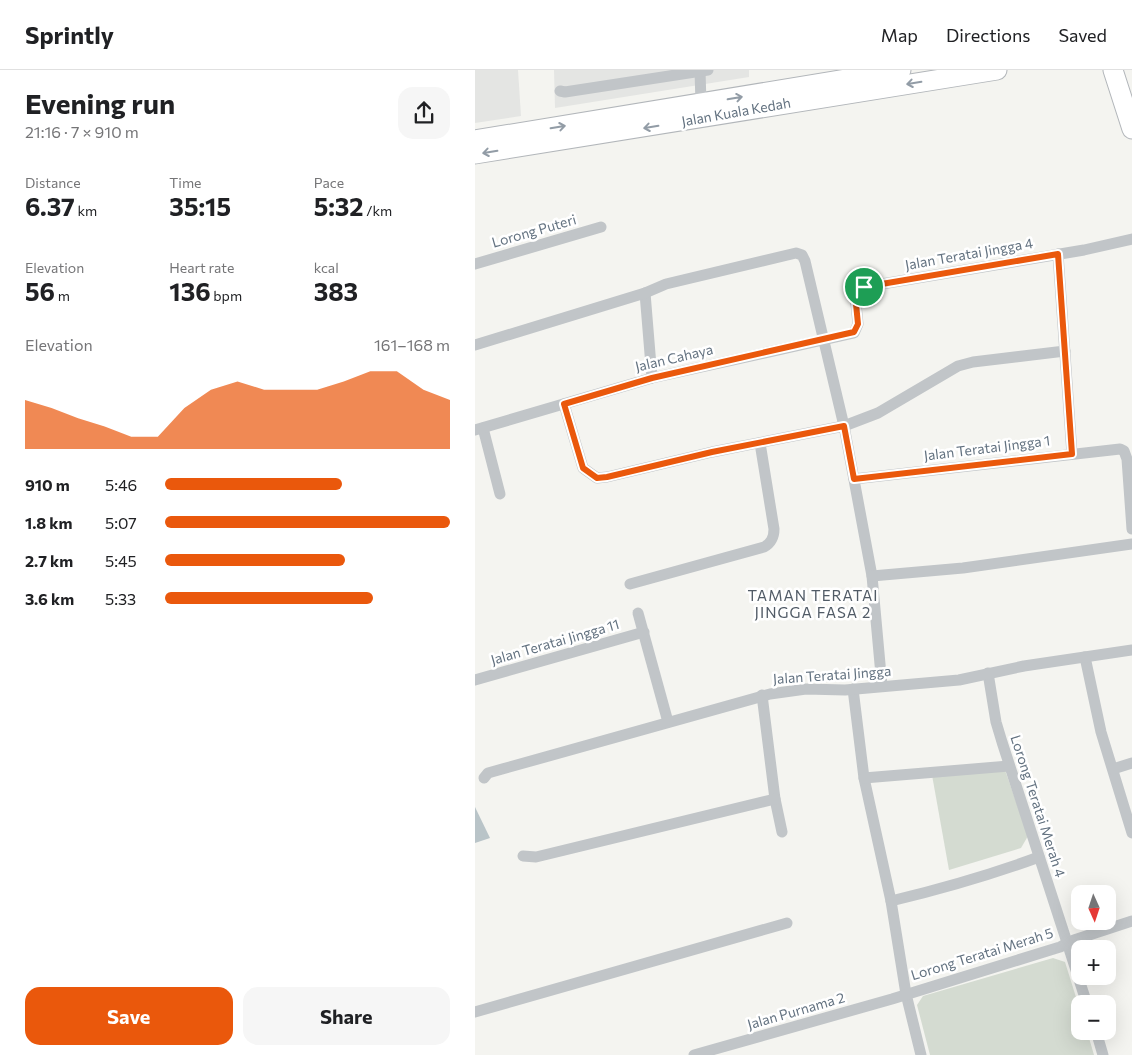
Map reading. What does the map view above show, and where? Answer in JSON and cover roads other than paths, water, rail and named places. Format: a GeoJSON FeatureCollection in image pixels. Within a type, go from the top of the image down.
{"type":"FeatureCollection","features":[{"type":"Feature","properties":{"kind":"main road","name":"Jalan Kuala Kedah"},"geometry":{"type":"LineString","coordinates":[[475,154],[681,122],[851,86],[875,72],[901,70]]}},
{"type":"Feature","properties":{"kind":"main road","name":"Jalan Kuala Kedah"},"geometry":{"type":"LineString","coordinates":[[475,140],[701,104],[997,70]]}},
{"type":"Feature","properties":{"kind":"main road"},"geometry":{"type":"LineString","coordinates":[[1104,70],[1115,82],[1121,94]]}},
{"type":"Feature","properties":{"kind":"main road"},"geometry":{"type":"LineString","coordinates":[[1113,70],[1132,128]]}},
{"type":"Feature","properties":{"kind":"street"},"geometry":{"type":"LineString","coordinates":[[560,91],[565,92],[703,70],[701,104]]}},
{"type":"Feature","properties":{"kind":"street","name":"Lorong Puteri"},"geometry":{"type":"LineString","coordinates":[[475,264],[601,227]]}},
{"type":"Feature","properties":{"kind":"street","name":"Jalan Teratai Jingga 4"},"geometry":{"type":"LineString","coordinates":[[823,340],[851,334],[856,330],[858,324],[855,294],[864,287],[1058,254],[1132,239]]}},
{"type":"Feature","properties":{"kind":"street"},"geometry":{"type":"LineString","coordinates":[[475,345],[645,293],[666,284],[795,253],[802,255],[844,426],[854,479],[872,576],[882,686]]}},
{"type":"Feature","properties":{"kind":"street"},"geometry":{"type":"LineString","coordinates":[[1058,254],[1072,454]]}},
{"type":"Feature","properties":{"kind":"street"},"geometry":{"type":"LineString","coordinates":[[645,293],[652,378]]}},
{"type":"Feature","properties":{"kind":"street","name":"Jalan Cahaya"},"geometry":{"type":"LineString","coordinates":[[479,429],[652,378],[823,340]]}},
{"type":"Feature","properties":{"kind":"street"},"geometry":{"type":"LineString","coordinates":[[564,404],[583,468],[597,478],[607,477],[712,452],[844,426],[877,413],[957,366],[973,362],[1065,351]]}},
{"type":"Feature","properties":{"kind":"street"},"geometry":{"type":"LineString","coordinates":[[479,429],[500,494]]}},
{"type":"Feature","properties":{"kind":"street"},"geometry":{"type":"LineString","coordinates":[[630,584],[764,548],[769,544],[774,530],[760,443]]}},
{"type":"Feature","properties":{"kind":"street","name":"Jalan Teratai Jingga 1"},"geometry":{"type":"LineString","coordinates":[[854,479],[1116,449],[1124,451],[1127,459],[1132,529]]}},
{"type":"Feature","properties":{"kind":"street"},"geometry":{"type":"LineString","coordinates":[[872,576],[963,568],[1132,544]]}},
{"type":"Feature","properties":{"kind":"street"},"geometry":{"type":"LineString","coordinates":[[638,613],[668,722]]}},
{"type":"Feature","properties":{"kind":"street","name":"Jalan Teratai Jingga 11"},"geometry":{"type":"LineString","coordinates":[[475,680],[643,632]]}},
{"type":"Feature","properties":{"kind":"street","name":"Jalan Teratai Jingga"},"geometry":{"type":"LineString","coordinates":[[483,778],[488,774],[762,696],[806,689],[853,689],[959,680],[988,672],[1132,650]]}},
{"type":"Feature","properties":{"kind":"street"},"geometry":{"type":"LineString","coordinates":[[1085,657],[1098,718],[1132,833]]}},
{"type":"Feature","properties":{"kind":"street","name":"Lorong Teratai Merah 4"},"geometry":{"type":"LineString","coordinates":[[988,672],[996,722],[1009,766],[1084,995]]}},
{"type":"Feature","properties":{"kind":"street"},"geometry":{"type":"LineString","coordinates":[[853,689],[864,778],[891,901],[906,994],[921,1055]]}},
{"type":"Feature","properties":{"kind":"street"},"geometry":{"type":"LineString","coordinates":[[762,696],[775,799],[782,832]]}},
{"type":"Feature","properties":{"kind":"street"},"geometry":{"type":"LineString","coordinates":[[1113,769],[1132,763]]}},
{"type":"Feature","properties":{"kind":"street"},"geometry":{"type":"LineString","coordinates":[[864,778],[1009,766]]}},
{"type":"Feature","properties":{"kind":"street"},"geometry":{"type":"LineString","coordinates":[[523,856],[536,857],[775,799]]}},
{"type":"Feature","properties":{"kind":"street"},"geometry":{"type":"LineString","coordinates":[[891,901],[941,889],[1039,857]]}},
{"type":"Feature","properties":{"kind":"street","name":"Lorong Teratai Merah 5"},"geometry":{"type":"LineString","coordinates":[[906,994],[1061,947],[1067,943],[1132,921]]}},
{"type":"Feature","properties":{"kind":"street"},"geometry":{"type":"LineString","coordinates":[[475,1012],[787,922]]}},
{"type":"Feature","properties":{"kind":"street","name":"Jalan Purnama 2"},"geometry":{"type":"LineString","coordinates":[[694,1055],[906,994]]}},
{"type":"Feature","properties":{"kind":"street"},"geometry":{"type":"LineString","coordinates":[[1099,1040],[1103,1055]]}},
{"type":"Feature","properties":{"kind":"district","name":"TAMAN TERATAI JINGGA FASA 2"},"geometry":{"type":"Point","coordinates":[813,604]}}]}
